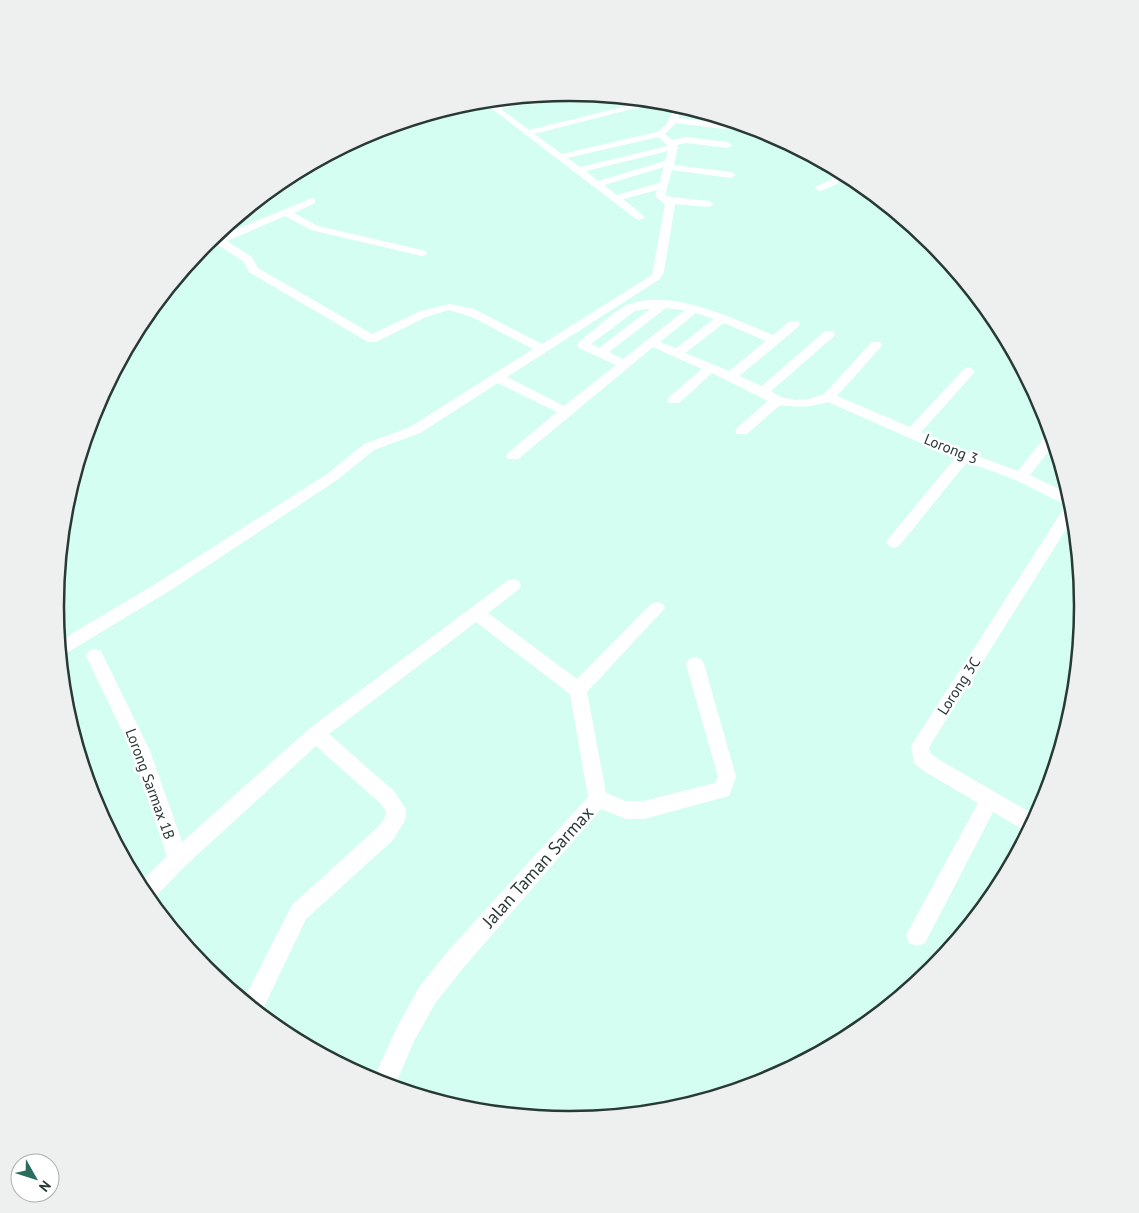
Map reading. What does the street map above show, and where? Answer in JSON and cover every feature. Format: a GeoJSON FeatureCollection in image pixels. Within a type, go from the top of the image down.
{"type":"FeatureCollection","features":[{"type":"Feature","properties":{"kind":"street"},"geometry":{"type":"LineString","coordinates":[[499,110],[537,102]]}},
{"type":"Feature","properties":{"kind":"street"},"geometry":{"type":"LineString","coordinates":[[513,104],[495,108],[640,217]]}},
{"type":"Feature","properties":{"kind":"street"},"geometry":{"type":"LineString","coordinates":[[527,132],[640,106]]}},
{"type":"Feature","properties":{"kind":"street"},"geometry":{"type":"LineString","coordinates":[[560,157],[660,134],[670,126],[677,112]]}},
{"type":"Feature","properties":{"kind":"street"},"geometry":{"type":"LineString","coordinates":[[673,120],[724,126]]}},
{"type":"Feature","properties":{"kind":"street"},"geometry":{"type":"LineString","coordinates":[[660,134],[673,145]]}},
{"type":"Feature","properties":{"kind":"street"},"geometry":{"type":"LineString","coordinates":[[579,170],[686,140],[728,145]]}},
{"type":"Feature","properties":{"kind":"street"},"geometry":{"type":"LineString","coordinates":[[673,145],[670,165],[660,196],[668,200],[709,204]]}},
{"type":"Feature","properties":{"kind":"street"},"geometry":{"type":"LineString","coordinates":[[597,184],[670,165],[731,175]]}},
{"type":"Feature","properties":{"kind":"street"},"geometry":{"type":"LineString","coordinates":[[820,188],[834,182],[837,178]]}},
{"type":"Feature","properties":{"kind":"street"},"geometry":{"type":"LineString","coordinates":[[616,198],[664,184]]}},
{"type":"Feature","properties":{"kind":"street"},"geometry":{"type":"LineString","coordinates":[[221,240],[312,200]]}},
{"type":"Feature","properties":{"kind":"street"},"geometry":{"type":"LineString","coordinates":[[66,646],[168,584],[332,477],[369,447],[415,430],[656,277],[659,272],[670,204],[668,200]]}},
{"type":"Feature","properties":{"kind":"street"},"geometry":{"type":"LineString","coordinates":[[285,212],[315,228],[422,253]]}},
{"type":"Feature","properties":{"kind":"street"},"geometry":{"type":"LineString","coordinates":[[220,242],[248,259],[253,270],[372,339],[435,309],[449,306],[472,313],[510,334],[534,344],[542,350]]}},
{"type":"Feature","properties":{"kind":"street"},"geometry":{"type":"LineString","coordinates":[[624,364],[583,345],[631,308],[640,304],[694,309],[775,340]]}},
{"type":"Feature","properties":{"kind":"street"},"geometry":{"type":"LineString","coordinates":[[600,353],[662,305]]}},
{"type":"Feature","properties":{"kind":"street"},"geometry":{"type":"LineString","coordinates":[[513,456],[568,409],[694,309]]}},
{"type":"Feature","properties":{"kind":"street"},"geometry":{"type":"LineString","coordinates":[[677,353],[722,319]]}},
{"type":"Feature","properties":{"kind":"street"},"geometry":{"type":"LineString","coordinates":[[730,377],[794,324]]}},
{"type":"Feature","properties":{"kind":"street"},"geometry":{"type":"LineString","coordinates":[[763,392],[829,334]]}},
{"type":"Feature","properties":{"kind":"street"},"geometry":{"type":"LineString","coordinates":[[651,342],[777,400],[803,404],[829,397],[876,345]]}},
{"type":"Feature","properties":{"kind":"street"},"geometry":{"type":"LineString","coordinates":[[674,400],[711,368]]}},
{"type":"Feature","properties":{"kind":"street"},"geometry":{"type":"LineString","coordinates":[[912,433],[970,371]]}},
{"type":"Feature","properties":{"kind":"street"},"geometry":{"type":"LineString","coordinates":[[503,375],[568,409]]}},
{"type":"Feature","properties":{"kind":"street","name":"Lorong 3"},"geometry":{"type":"LineString","coordinates":[[829,397],[964,456],[1021,476],[1063,497]]}},
{"type":"Feature","properties":{"kind":"street"},"geometry":{"type":"LineString","coordinates":[[742,431],[777,400]]}},
{"type":"Feature","properties":{"kind":"street"},"geometry":{"type":"LineString","coordinates":[[1021,476],[1048,443]]}},
{"type":"Feature","properties":{"kind":"street"},"geometry":{"type":"LineString","coordinates":[[894,542],[964,456]]}},
{"type":"Feature","properties":{"kind":"street","name":"Lorong 3C"},"geometry":{"type":"LineString","coordinates":[[1027,821],[931,765],[921,757],[920,746],[1067,516]]}},
{"type":"Feature","properties":{"kind":"street"},"geometry":{"type":"LineString","coordinates":[[150,889],[178,859],[316,734],[513,585]]}},
{"type":"Feature","properties":{"kind":"street"},"geometry":{"type":"LineString","coordinates":[[476,614],[578,690],[657,608]]}},
{"type":"Feature","properties":{"kind":"street","name":"Lorong Sarmax 1B"},"geometry":{"type":"LineString","coordinates":[[95,656],[141,751],[178,859]]}},
{"type":"Feature","properties":{"kind":"street"},"geometry":{"type":"LineString","coordinates":[[598,799],[626,810],[644,810],[722,790],[727,777],[695,664]]}},
{"type":"Feature","properties":{"kind":"street","name":"Jalan Taman Sarmax"},"geometry":{"type":"LineString","coordinates":[[386,1078],[406,1033],[428,994],[456,959],[598,799],[592,775],[578,690]]}},
{"type":"Feature","properties":{"kind":"street"},"geometry":{"type":"LineString","coordinates":[[255,1002],[299,912],[386,833],[395,820],[396,809],[386,797],[316,734]]}},
{"type":"Feature","properties":{"kind":"street"},"geometry":{"type":"LineString","coordinates":[[917,935],[990,800]]}}]}
